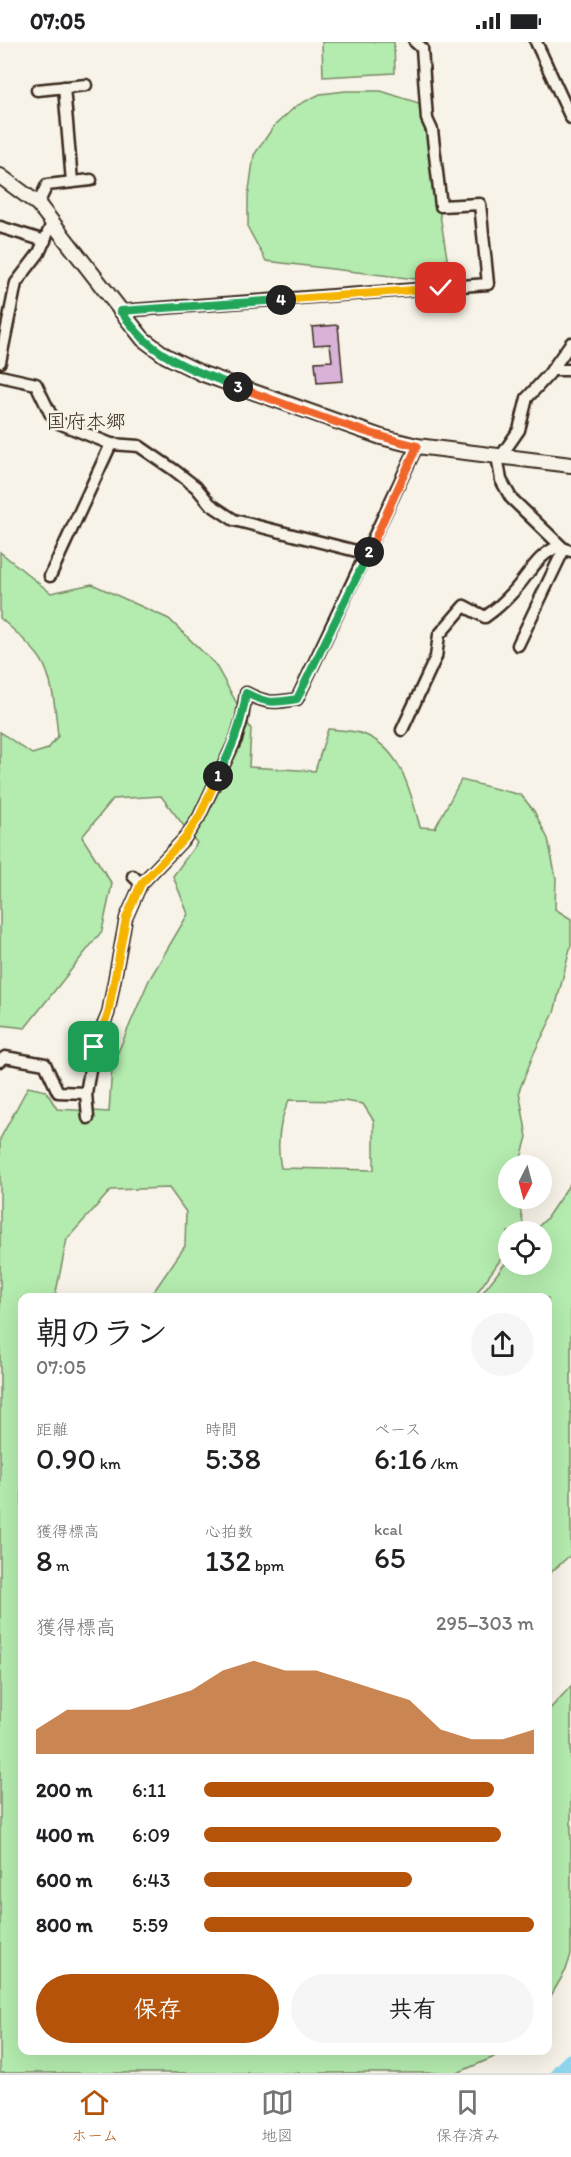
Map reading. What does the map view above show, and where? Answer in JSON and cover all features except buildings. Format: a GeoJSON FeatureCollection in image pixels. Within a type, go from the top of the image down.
{"type":"FeatureCollection","features":[{"type":"Feature","properties":{"kind":"street"},"geometry":{"type":"LineString","coordinates":[[120,311],[488,284],[480,204],[441,206],[432,130],[427,119],[422,48],[415,42]]}},
{"type":"Feature","properties":{"kind":"street"},"geometry":{"type":"LineString","coordinates":[[536,42],[571,118]]}},
{"type":"Feature","properties":{"kind":"street"},"geometry":{"type":"LineString","coordinates":[[37,90],[87,85]]}},
{"type":"Feature","properties":{"kind":"street"},"geometry":{"type":"LineString","coordinates":[[63,87],[72,182]]}},
{"type":"Feature","properties":{"kind":"street"},"geometry":{"type":"LineString","coordinates":[[0,176],[38,204],[143,339],[166,357],[203,374],[324,419],[381,437],[417,446],[571,465]]}},
{"type":"Feature","properties":{"kind":"street"},"geometry":{"type":"LineString","coordinates":[[38,204],[47,185],[91,180]]}},
{"type":"Feature","properties":{"kind":"street"},"geometry":{"type":"LineString","coordinates":[[0,362],[16,283],[45,241],[53,221]]}},
{"type":"Feature","properties":{"kind":"street"},"geometry":{"type":"LineString","coordinates":[[0,227],[45,241]]}},
{"type":"Feature","properties":{"kind":"street"},"geometry":{"type":"LineString","coordinates":[[565,549],[511,498],[501,480],[499,455],[519,430],[527,398],[552,370],[571,343]]}},
{"type":"Feature","properties":{"kind":"street"},"geometry":{"type":"LineString","coordinates":[[552,370],[571,370]]}},
{"type":"Feature","properties":{"kind":"street"},"geometry":{"type":"LineString","coordinates":[[0,376],[36,384],[50,413],[59,423],[111,444],[139,446],[196,487],[210,504],[234,520],[368,554]]}},
{"type":"Feature","properties":{"kind":"street"},"geometry":{"type":"LineString","coordinates":[[50,576],[111,444]]}},
{"type":"Feature","properties":{"kind":"street"},"geometry":{"type":"LineString","coordinates":[[88,1118],[86,1093],[94,1047],[108,1014],[126,918],[137,880],[185,838],[199,817],[236,739],[246,693],[261,701],[274,703],[297,699],[368,554],[417,446]]}},
{"type":"Feature","properties":{"kind":"street"},"geometry":{"type":"LineString","coordinates":[[518,645],[565,549]]}},
{"type":"Feature","properties":{"kind":"street"},"geometry":{"type":"LineString","coordinates":[[402,730],[436,657],[439,636],[464,606],[485,617],[513,592],[542,555],[549,550],[565,549]]}},
{"type":"Feature","properties":{"kind":"street"},"geometry":{"type":"LineString","coordinates":[[0,1061],[5,1057],[45,1064],[58,1092],[86,1093]]}},
{"type":"Feature","properties":{"kind":"green space"},"geometry":{"type":"Polygon","coordinates":[[[322,42],[394,42],[395,73],[323,77],[322,42]]]}},
{"type":"Feature","properties":{"kind":"green space"},"geometry":{"type":"Polygon","coordinates":[[[381,91],[422,104],[448,264],[440,282],[266,261],[248,228],[248,197],[254,155],[274,126],[296,106],[320,94],[381,91]]]}},
{"type":"Feature","properties":{"kind":"green space"},"geometry":{"type":"Polygon","coordinates":[[[0,552],[51,593],[92,584],[169,619],[215,664],[251,729],[249,767],[315,771],[328,729],[356,732],[374,739],[394,759],[407,784],[420,827],[435,828],[461,780],[521,795],[534,811],[548,839],[556,878],[555,909],[571,919],[571,945],[554,1013],[534,1053],[519,1091],[527,1137],[522,1155],[498,1155],[498,1209],[520,1209],[523,1221],[498,1221],[498,1263],[477,1293],[153,1293],[185,1246],[186,1212],[169,1188],[111,1190],[67,1239],[56,1293],[18,1293],[18,2055],[496,2055],[457,2073],[0,2073],[0,1139],[28,1087],[46,1091],[57,1109],[109,1112],[112,1066],[149,980],[188,914],[173,876],[197,843],[161,796],[113,799],[82,837],[112,884],[102,931],[25,1028],[0,1025],[0,732],[32,754],[48,749],[58,736],[48,675],[40,658],[0,618],[0,552]],[[289,1100],[279,1133],[281,1168],[374,1170],[374,1121],[363,1104],[344,1101],[289,1100]]]}},
{"type":"Feature","properties":{"kind":"green space"},"geometry":{"type":"Polygon","coordinates":[[[571,1182],[571,1557],[568,1557],[552,1571],[552,1293],[482,1293],[498,1273],[498,1275],[552,1275],[552,1221],[544,1221],[571,1182]]]}},
{"type":"Feature","properties":{"kind":"green space"},"geometry":{"type":"Polygon","coordinates":[[[571,1686],[571,1954],[566,1970],[552,1994],[552,1707],[571,1686]]]}},
{"type":"Feature","properties":{"kind":"waterway"},"geometry":{"type":"LineString","coordinates":[[560,2073],[571,2062]]}},
{"type":"Feature","properties":{"kind":"district","name":"国府本郷"},"geometry":{"type":"Point","coordinates":[86,421]}},
{"type":"Feature","properties":{"kind":"route"},"geometry":{"type":"LineString","coordinates":[[94,1047],[108,1014],[126,918],[141,884],[185,838],[199,817],[236,739],[246,693],[261,701],[274,703],[297,699],[368,554],[417,446],[324,419],[203,374],[166,357],[143,339],[120,311],[441,288]]}}]}
